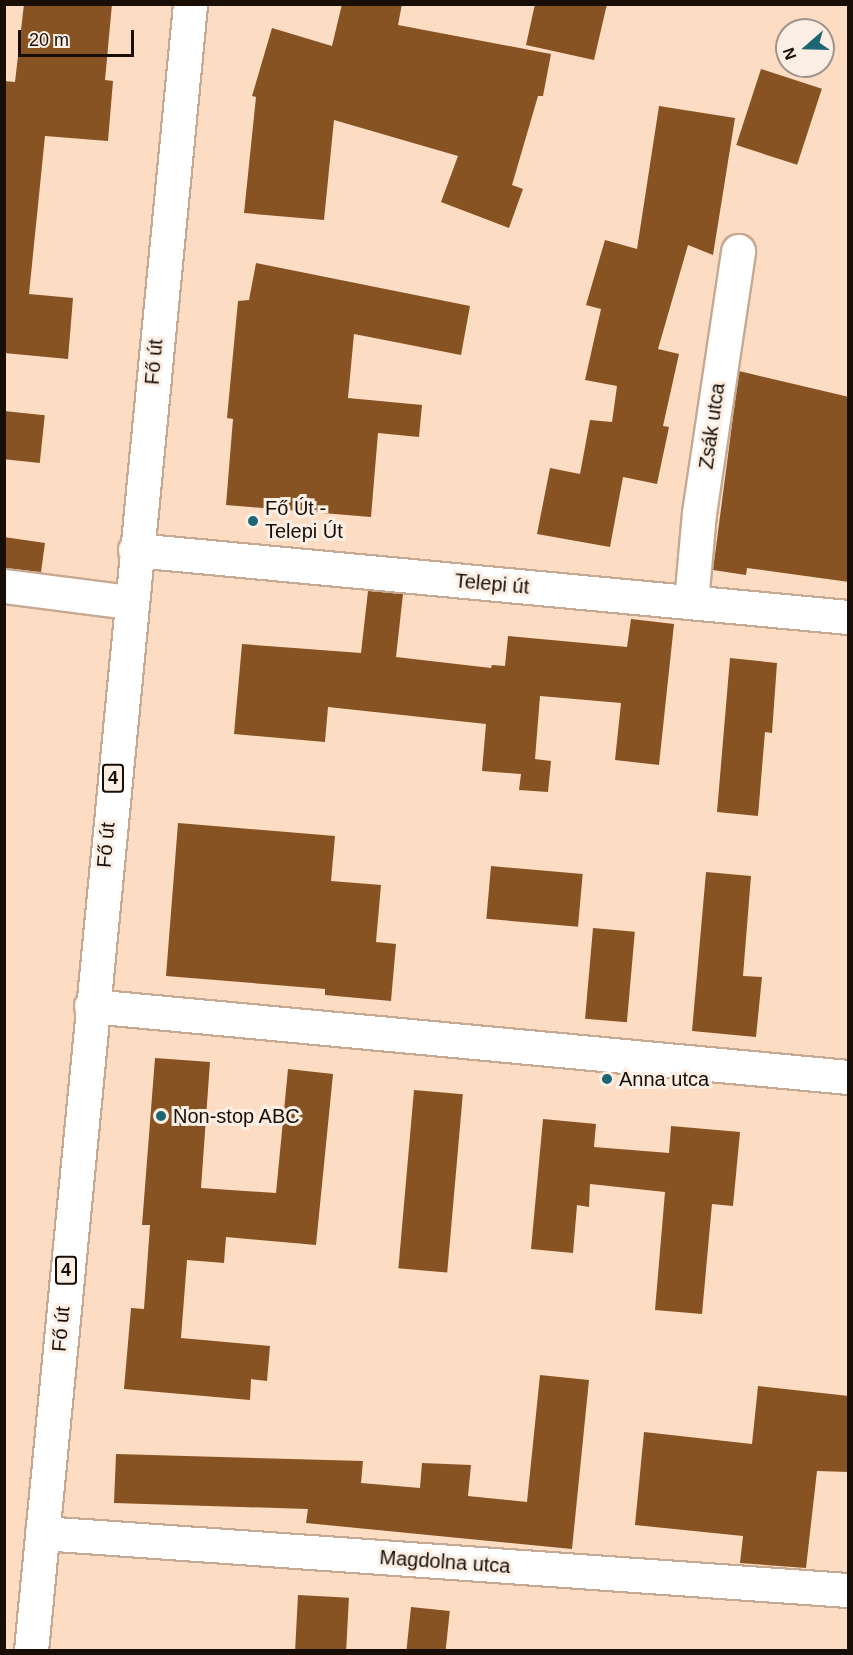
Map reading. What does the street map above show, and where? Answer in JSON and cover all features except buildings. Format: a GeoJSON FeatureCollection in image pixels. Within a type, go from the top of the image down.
{"type":"FeatureCollection","features":[{"type":"Feature","properties":{"kind":"main road","name":"Fő út"},"geometry":{"type":"LineString","coordinates":[[30,1650],[129,602],[190,4]]}},
{"type":"Feature","properties":{"kind":"main road","name":"Zsák utca"},"geometry":{"type":"LineString","coordinates":[[691,602],[699,513],[738,251]]}},
{"type":"Feature","properties":{"kind":"main road","name":"Telepi út"},"geometry":{"type":"LineString","coordinates":[[135,550],[849,617]]}},
{"type":"Feature","properties":{"kind":"main road"},"geometry":{"type":"LineString","coordinates":[[4,586],[129,602]]}},
{"type":"Feature","properties":{"kind":"main road"},"geometry":{"type":"LineString","coordinates":[[91,1006],[849,1077]]}},
{"type":"Feature","properties":{"kind":"main road","name":"Magdolna utca"},"geometry":{"type":"LineString","coordinates":[[42,1533],[849,1590]]}},
{"type":"Feature","properties":{"kind":"place","name":"Fő Út - Telepi Út"},"geometry":{"type":"Point","coordinates":[253,521]}},
{"type":"Feature","properties":{"kind":"place","name":"Anna utca"},"geometry":{"type":"Point","coordinates":[607,1079]}},
{"type":"Feature","properties":{"kind":"place","name":"Non-stop ABC"},"geometry":{"type":"Point","coordinates":[161,1116]}}]}
